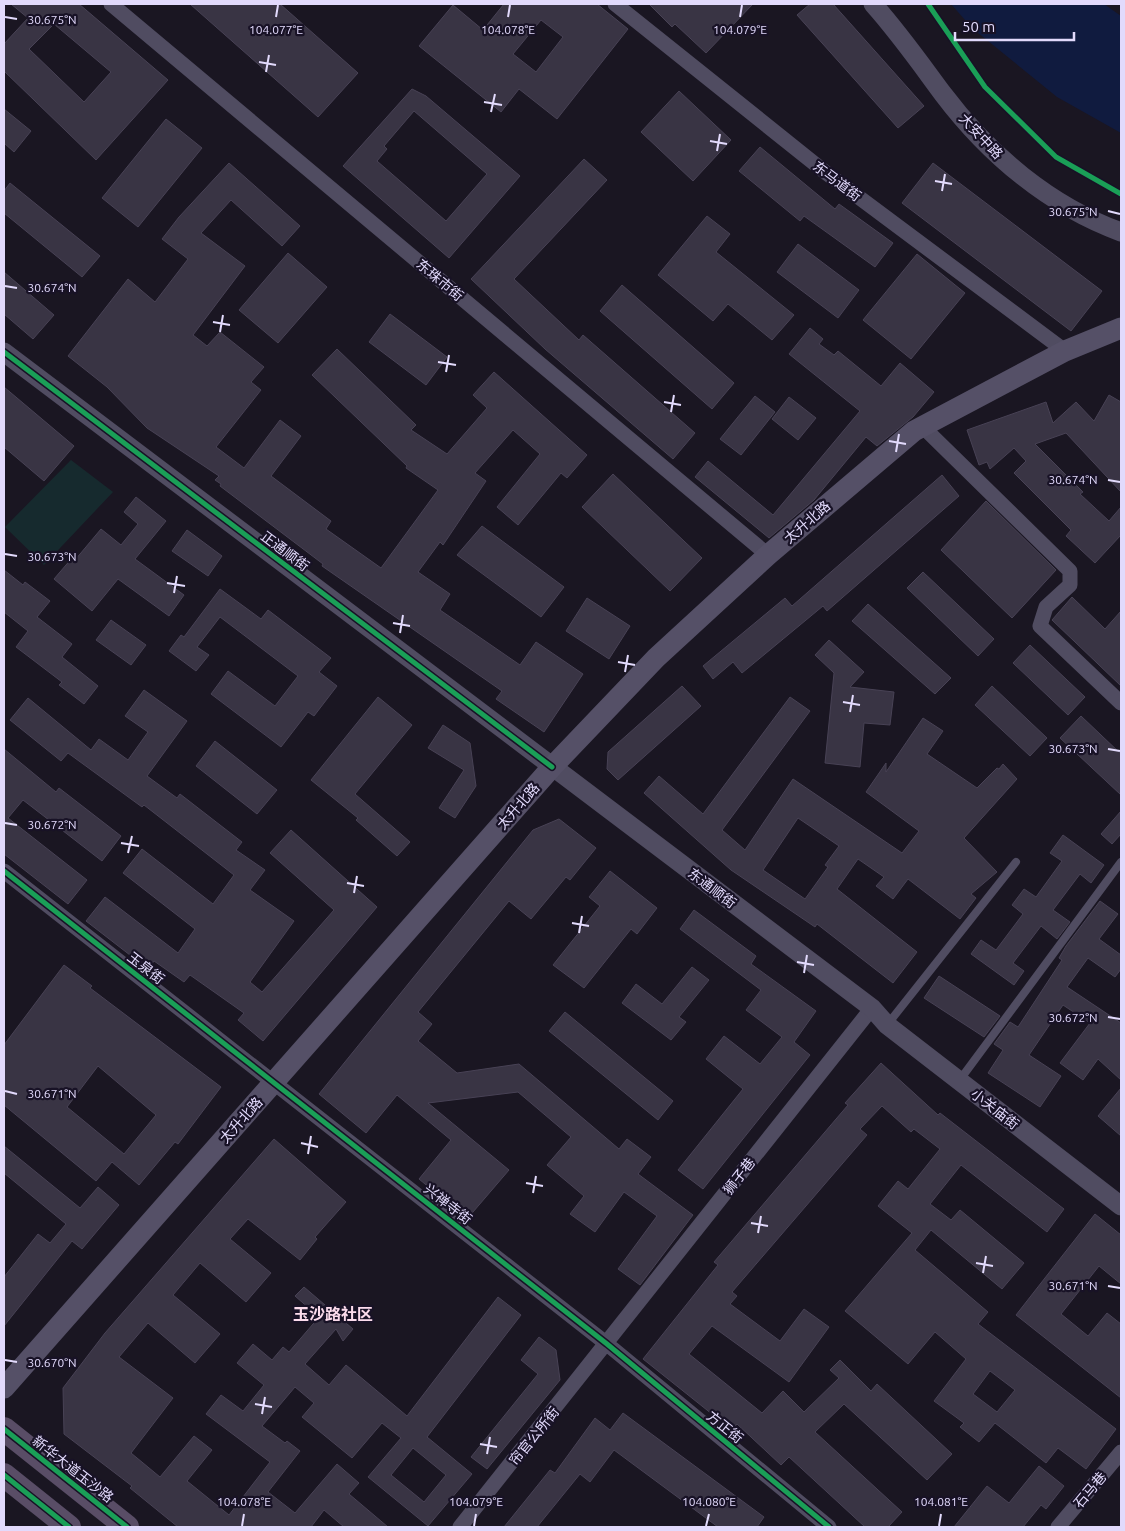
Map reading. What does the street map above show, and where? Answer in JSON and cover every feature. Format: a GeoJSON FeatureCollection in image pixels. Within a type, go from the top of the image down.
{"type":"FeatureCollection","features":[{"type":"Feature","properties":{"kind":"main road","name":"太升北路"},"geometry":{"type":"LineString","coordinates":[[4,1388],[552,767],[656,658],[768,555],[914,430],[1065,350],[1121,328]]}},
{"type":"Feature","properties":{"kind":"main road","name":"新华大道玉沙路"},"geometry":{"type":"LineString","coordinates":[[4,1429],[127,1527]]}},
{"type":"Feature","properties":{"kind":"main road"},"geometry":{"type":"LineString","coordinates":[[4,1475],[69,1527]]}},
{"type":"Feature","properties":{"kind":"street","name":"东珠市街"},"geometry":{"type":"LineString","coordinates":[[111,4],[768,555]]}},
{"type":"Feature","properties":{"kind":"street","name":"东马道街"},"geometry":{"type":"LineString","coordinates":[[615,4],[825,172],[1065,350]]}},
{"type":"Feature","properties":{"kind":"street","name":"大安中路"},"geometry":{"type":"LineString","coordinates":[[873,4],[919,59],[944,95],[1000,157],[1030,184],[1121,232]]}},
{"type":"Feature","properties":{"kind":"street","name":"正通顺街"},"geometry":{"type":"LineString","coordinates":[[4,352],[552,767]]}},
{"type":"Feature","properties":{"kind":"street"},"geometry":{"type":"LineString","coordinates":[[922,426],[1070,571],[1070,585],[1046,607],[1040,626],[1121,702]]}},
{"type":"Feature","properties":{"kind":"street","name":"东通顺街"},"geometry":{"type":"LineString","coordinates":[[552,767],[872,1008]]}},
{"type":"Feature","properties":{"kind":"street","name":"玉泉街"},"geometry":{"type":"LineString","coordinates":[[4,872],[274,1082]]}},
{"type":"Feature","properties":{"kind":"street","name":"小关庙街"},"geometry":{"type":"LineString","coordinates":[[872,1008],[887,1025],[1121,1206]]}},
{"type":"Feature","properties":{"kind":"street","name":"狮子巷"},"geometry":{"type":"LineString","coordinates":[[607,1344],[872,1008]]}},
{"type":"Feature","properties":{"kind":"street","name":"兴禅寺街"},"geometry":{"type":"LineString","coordinates":[[274,1082],[607,1344]]}},
{"type":"Feature","properties":{"kind":"street","name":"帘官公所街"},"geometry":{"type":"LineString","coordinates":[[460,1527],[607,1344]]}},
{"type":"Feature","properties":{"kind":"street","name":"方正街"},"geometry":{"type":"LineString","coordinates":[[607,1344],[829,1527]]}},
{"type":"Feature","properties":{"kind":"street","name":"石马巷"},"geometry":{"type":"LineString","coordinates":[[1058,1527],[1121,1452]]}},
{"type":"Feature","properties":{"kind":"lane"},"geometry":{"type":"LineString","coordinates":[[887,1025],[1016,862]]}},
{"type":"Feature","properties":{"kind":"lane"},"geometry":{"type":"LineString","coordinates":[[959,1081],[1121,862]]}},
{"type":"Feature","properties":{"kind":"green space"},"geometry":{"type":"Polygon","coordinates":[[[71,460],[113,492],[44,565],[5,527],[71,460]]]}},
{"type":"Feature","properties":{"kind":"water"},"geometry":{"type":"Polygon","coordinates":[[[951,4],[1104,4],[1121,16],[1121,133],[1057,97],[972,28],[951,4]]]}},
{"type":"Feature","properties":{"kind":"building"},"geometry":{"type":"Polygon","coordinates":[[[11,4],[79,4],[168,80],[96,160],[4,71],[4,44],[28,18],[11,4]],[[54,24],[29,49],[84,102],[111,72],[54,24]]]}},
{"type":"Feature","properties":{"kind":"building"},"geometry":{"type":"Polygon","coordinates":[[[190,4],[280,4],[358,73],[318,117],[190,4]]]}},
{"type":"Feature","properties":{"kind":"building"},"geometry":{"type":"Polygon","coordinates":[[[504,4],[597,4],[628,29],[557,119],[519,89],[501,112],[419,46],[453,5],[483,30],[504,4]],[[541,20],[513,54],[536,72],[563,37],[541,20]]]}},
{"type":"Feature","properties":{"kind":"building"},"geometry":{"type":"Polygon","coordinates":[[[649,4],[753,4],[706,53],[675,24],[672,27],[649,4]]]}},
{"type":"Feature","properties":{"kind":"building"},"geometry":{"type":"Polygon","coordinates":[[[810,4],[833,4],[924,106],[898,128],[797,15],[810,4]]]}},
{"type":"Feature","properties":{"kind":"building"},"geometry":{"type":"Polygon","coordinates":[[[412,89],[426,96],[520,176],[449,258],[343,166],[412,89]],[[414,111],[384,146],[387,149],[377,161],[446,221],[487,174],[414,111]]]}},
{"type":"Feature","properties":{"kind":"building"},"geometry":{"type":"Polygon","coordinates":[[[679,91],[731,140],[693,181],[641,132],[679,91]]]}},
{"type":"Feature","properties":{"kind":"building"},"geometry":{"type":"Polygon","coordinates":[[[4,109],[31,131],[14,152],[4,143],[4,109]]]}},
{"type":"Feature","properties":{"kind":"building"},"geometry":{"type":"Polygon","coordinates":[[[166,119],[202,148],[138,227],[102,198],[166,119]]]}},
{"type":"Feature","properties":{"kind":"building"},"geometry":{"type":"Polygon","coordinates":[[[760,147],[835,209],[839,204],[893,243],[875,267],[804,216],[800,221],[739,171],[760,147]]]}},
{"type":"Feature","properties":{"kind":"building"},"geometry":{"type":"Polygon","coordinates":[[[584,159],[607,180],[514,279],[579,340],[583,335],[695,433],[673,459],[545,349],[471,279],[584,159]]]}},
{"type":"Feature","properties":{"kind":"building"},"geometry":{"type":"Polygon","coordinates":[[[229,163],[300,226],[282,246],[231,200],[201,233],[245,266],[193,335],[207,346],[220,332],[264,367],[251,382],[261,390],[216,447],[244,468],[280,420],[301,436],[271,476],[331,521],[326,529],[381,568],[438,490],[406,468],[407,466],[312,375],[337,349],[416,425],[411,430],[447,454],[487,408],[473,395],[494,372],[587,455],[567,478],[561,473],[518,525],[497,507],[540,454],[513,430],[475,473],[486,481],[443,545],[440,542],[418,572],[450,594],[440,610],[520,665],[536,642],[583,674],[544,732],[496,699],[502,691],[322,566],[323,564],[220,486],[221,484],[215,480],[219,476],[147,428],[107,387],[68,356],[128,279],[155,302],[188,259],[162,239],[179,217],[229,163]]]}},
{"type":"Feature","properties":{"kind":"building"},"geometry":{"type":"Polygon","coordinates":[[[933,163],[1102,291],[1071,331],[902,203],[933,163]]]}},
{"type":"Feature","properties":{"kind":"building"},"geometry":{"type":"Polygon","coordinates":[[[10,183],[100,256],[82,277],[4,213],[4,191],[10,183]]]}},
{"type":"Feature","properties":{"kind":"building"},"geometry":{"type":"Polygon","coordinates":[[[707,216],[730,234],[716,252],[794,315],[772,340],[728,304],[713,321],[658,275],[707,216]]]}},
{"type":"Feature","properties":{"kind":"building"},"geometry":{"type":"Polygon","coordinates":[[[798,244],[859,290],[838,318],[777,272],[798,244]]]}},
{"type":"Feature","properties":{"kind":"building"},"geometry":{"type":"Polygon","coordinates":[[[288,253],[327,287],[278,343],[239,310],[288,253]]]}},
{"type":"Feature","properties":{"kind":"building"},"geometry":{"type":"Polygon","coordinates":[[[917,254],[965,293],[911,359],[863,320],[917,254]]]}},
{"type":"Feature","properties":{"kind":"building"},"geometry":{"type":"Polygon","coordinates":[[[4,272],[54,315],[33,339],[4,314],[4,272]]]}},
{"type":"Feature","properties":{"kind":"building"},"geometry":{"type":"Polygon","coordinates":[[[622,285],[734,383],[712,409],[600,311],[622,285]]]}},
{"type":"Feature","properties":{"kind":"building"},"geometry":{"type":"Polygon","coordinates":[[[390,314],[447,357],[426,385],[369,342],[390,314]]]}},
{"type":"Feature","properties":{"kind":"building"},"geometry":{"type":"Polygon","coordinates":[[[810,328],[823,339],[819,344],[834,355],[838,351],[881,386],[900,363],[934,392],[913,417],[877,446],[866,437],[814,500],[769,538],[695,477],[708,461],[773,515],[860,411],[789,354],[810,328]]]}},
{"type":"Feature","properties":{"kind":"building"},"geometry":{"type":"Polygon","coordinates":[[[4,387],[74,446],[44,481],[4,447],[4,387]]]}},
{"type":"Feature","properties":{"kind":"building"},"geometry":{"type":"Polygon","coordinates":[[[1109,395],[1121,402],[1121,492],[1066,433],[1035,444],[1083,492],[1080,494],[1109,521],[1121,507],[1121,535],[1095,563],[1066,536],[1071,530],[1014,473],[1026,461],[1014,448],[990,469],[987,462],[979,465],[967,430],[1046,402],[1053,423],[1076,402],[1094,421],[1109,395]]]}},
{"type":"Feature","properties":{"kind":"building"},"geometry":{"type":"Polygon","coordinates":[[[755,396],[775,412],[741,455],[720,439],[755,396]]]}},
{"type":"Feature","properties":{"kind":"building"},"geometry":{"type":"Polygon","coordinates":[[[789,397],[816,418],[798,440],[772,419],[789,397]]]}},
{"type":"Feature","properties":{"kind":"building"},"geometry":{"type":"Polygon","coordinates":[[[613,474],[702,558],[670,591],[582,507],[613,474]]]}},
{"type":"Feature","properties":{"kind":"building"},"geometry":{"type":"Polygon","coordinates":[[[942,475],[959,496],[827,611],[823,606],[742,673],[733,662],[713,679],[703,666],[785,598],[792,606],[942,475]]]}},
{"type":"Feature","properties":{"kind":"building"},"geometry":{"type":"Polygon","coordinates":[[[136,497],[166,521],[135,559],[184,595],[169,616],[118,579],[92,611],[54,579],[72,558],[75,560],[101,529],[121,545],[138,524],[124,512],[136,497]]]}},
{"type":"Feature","properties":{"kind":"building"},"geometry":{"type":"Polygon","coordinates":[[[986,501],[1056,570],[1012,618],[941,550],[986,501]]]}},
{"type":"Feature","properties":{"kind":"building"},"geometry":{"type":"Polygon","coordinates":[[[482,526],[564,587],[541,617],[457,555],[482,526]]]}},
{"type":"Feature","properties":{"kind":"building"},"geometry":{"type":"Polygon","coordinates":[[[187,530],[222,556],[208,576],[172,551],[187,530]]]}},
{"type":"Feature","properties":{"kind":"building"},"geometry":{"type":"Polygon","coordinates":[[[4,570],[23,585],[25,582],[50,601],[37,617],[72,644],[62,657],[98,686],[84,704],[59,685],[62,682],[16,647],[28,631],[4,612],[4,570]]]}},
{"type":"Feature","properties":{"kind":"building"},"geometry":{"type":"Polygon","coordinates":[[[923,572],[994,639],[978,656],[907,588],[923,572]]]}},
{"type":"Feature","properties":{"kind":"building"},"geometry":{"type":"Polygon","coordinates":[[[220,589],[261,619],[268,610],[331,658],[319,672],[337,686],[314,716],[308,712],[281,747],[211,694],[228,671],[275,706],[298,676],[220,617],[197,647],[209,655],[196,671],[169,651],[181,635],[184,637],[220,589]]]}},
{"type":"Feature","properties":{"kind":"building"},"geometry":{"type":"Polygon","coordinates":[[[1072,597],[1105,629],[1121,611],[1121,686],[1052,620],[1072,597]]]}},
{"type":"Feature","properties":{"kind":"building"},"geometry":{"type":"Polygon","coordinates":[[[587,598],[630,626],[609,659],[566,631],[587,598]]]}},
{"type":"Feature","properties":{"kind":"building"},"geometry":{"type":"Polygon","coordinates":[[[868,604],[951,678],[935,694],[852,621],[868,604]]]}},
{"type":"Feature","properties":{"kind":"building"},"geometry":{"type":"Polygon","coordinates":[[[111,620],[146,645],[131,665],[96,640],[111,620]]]}},
{"type":"Feature","properties":{"kind":"building"},"geometry":{"type":"Polygon","coordinates":[[[829,640],[864,672],[850,687],[894,692],[890,725],[864,723],[860,767],[825,763],[834,673],[815,655],[829,640]]]}},
{"type":"Feature","properties":{"kind":"building"},"geometry":{"type":"Polygon","coordinates":[[[1030,645],[1085,697],[1068,715],[1013,663],[1030,645]]]}},
{"type":"Feature","properties":{"kind":"building"},"geometry":{"type":"Polygon","coordinates":[[[682,686],[701,706],[618,780],[607,769],[608,752],[682,686]]]}},
{"type":"Feature","properties":{"kind":"building"},"geometry":{"type":"Polygon","coordinates":[[[992,686],[1047,738],[1030,756],[975,705],[992,686]]]}},
{"type":"Feature","properties":{"kind":"building"},"geometry":{"type":"Polygon","coordinates":[[[144,690],[187,721],[147,776],[177,798],[180,794],[242,842],[236,850],[265,870],[250,890],[294,921],[250,982],[262,992],[334,910],[270,853],[291,830],[377,907],[263,1041],[238,1020],[244,1013],[190,975],[184,982],[154,961],[148,969],[86,921],[105,897],[178,953],[195,929],[123,873],[142,849],[213,904],[234,875],[144,805],[142,807],[68,753],[61,761],[10,720],[28,698],[91,750],[99,739],[128,760],[148,732],[125,716],[144,690]]]}},
{"type":"Feature","properties":{"kind":"building"},"geometry":{"type":"Polygon","coordinates":[[[378,697],[412,725],[355,794],[410,842],[397,856],[356,820],[358,818],[311,780],[378,697]]]}},
{"type":"Feature","properties":{"kind":"building"},"geometry":{"type":"Polygon","coordinates":[[[790,697],[810,711],[722,830],[745,850],[793,779],[902,853],[919,831],[866,792],[886,763],[886,772],[923,718],[943,731],[927,754],[977,788],[1003,764],[1017,779],[964,838],[997,872],[971,894],[976,898],[960,919],[908,879],[893,899],[876,886],[884,877],[858,859],[837,889],[917,952],[893,983],[817,924],[815,927],[731,870],[644,793],[659,776],[703,814],[790,697]],[[798,818],[763,870],[805,899],[828,867],[825,865],[839,846],[798,818]]]}},
{"type":"Feature","properties":{"kind":"building"},"geometry":{"type":"Polygon","coordinates":[[[1081,716],[1121,754],[1121,795],[1060,738],[1081,716]]]}},
{"type":"Feature","properties":{"kind":"building"},"geometry":{"type":"Polygon","coordinates":[[[443,725],[470,743],[476,786],[455,818],[439,808],[464,770],[428,748],[443,725]]]}},
{"type":"Feature","properties":{"kind":"building"},"geometry":{"type":"Polygon","coordinates":[[[215,741],[277,790],[257,814],[196,766],[215,741]]]}},
{"type":"Feature","properties":{"kind":"building"},"geometry":{"type":"Polygon","coordinates":[[[4,749],[56,792],[59,788],[121,836],[102,861],[23,800],[8,818],[87,880],[68,904],[4,854],[4,749]]]}},
{"type":"Feature","properties":{"kind":"building"},"geometry":{"type":"Polygon","coordinates":[[[1121,811],[1121,834],[1112,844],[1101,834],[1121,811]]]}},
{"type":"Feature","properties":{"kind":"building"},"geometry":{"type":"Polygon","coordinates":[[[559,819],[596,848],[570,880],[566,877],[531,919],[509,901],[418,1012],[432,1024],[418,1041],[457,1073],[519,1064],[619,1149],[627,1139],[651,1157],[638,1174],[693,1215],[640,1285],[618,1269],[657,1216],[624,1192],[595,1232],[570,1214],[584,1196],[547,1165],[571,1137],[518,1092],[428,1103],[509,1170],[467,1219],[419,1179],[451,1140],[397,1095],[366,1133],[319,1094],[533,830],[559,819]]]}},
{"type":"Feature","properties":{"kind":"building"},"geometry":{"type":"Polygon","coordinates":[[[1063,835],[1104,865],[1091,883],[1080,874],[1053,910],[1070,922],[1057,939],[1041,926],[1013,963],[1024,971],[1014,985],[971,954],[981,940],[996,950],[1023,914],[1012,905],[1024,889],[1036,897],[1062,861],[1050,853],[1063,835]]]}},
{"type":"Feature","properties":{"kind":"building"},"geometry":{"type":"Polygon","coordinates":[[[610,871],[657,908],[637,934],[631,929],[584,988],[553,965],[600,906],[589,897],[610,871]]]}},
{"type":"Feature","properties":{"kind":"building"},"geometry":{"type":"Polygon","coordinates":[[[1100,901],[1118,914],[1099,939],[1121,955],[1121,969],[1115,977],[1088,958],[1067,987],[1121,1023],[1121,1080],[1098,1059],[1083,1080],[1060,1063],[1090,1023],[1063,1005],[1029,1055],[1061,1076],[1040,1107],[988,1073],[1003,1050],[994,1044],[1010,1022],[1018,1027],[1062,960],[1059,958],[1066,946],[1100,901]]]}},
{"type":"Feature","properties":{"kind":"building"},"geometry":{"type":"Polygon","coordinates":[[[694,910],[756,956],[751,964],[816,1011],[794,1042],[810,1055],[703,1189],[678,1170],[743,1089],[706,1059],[724,1036],[760,1064],[782,1037],[746,1010],[761,990],[680,929],[694,910]]]}},
{"type":"Feature","properties":{"kind":"building"},"geometry":{"type":"Polygon","coordinates":[[[64,965],[92,986],[90,988],[221,1087],[178,1144],[175,1142],[139,1185],[112,1162],[96,1181],[4,1105],[4,1045],[64,965]],[[98,1066],[67,1107],[124,1154],[156,1115],[98,1066]]]}},
{"type":"Feature","properties":{"kind":"building"},"geometry":{"type":"Polygon","coordinates":[[[692,967],[709,980],[679,1017],[686,1022],[671,1040],[622,1003],[636,984],[662,1004],[692,967]]]}},
{"type":"Feature","properties":{"kind":"building"},"geometry":{"type":"Polygon","coordinates":[[[939,976],[1000,1016],[984,1037],[924,998],[939,976]]]}},
{"type":"Feature","properties":{"kind":"building"},"geometry":{"type":"Polygon","coordinates":[[[565,1012],[673,1101],[658,1120],[549,1031],[565,1012]]]}},
{"type":"Feature","properties":{"kind":"building"},"geometry":{"type":"Polygon","coordinates":[[[881,1063],[938,1115],[940,1113],[1064,1209],[1047,1232],[961,1165],[930,1204],[951,1220],[960,1210],[1024,1263],[1002,1289],[931,1230],[915,1250],[988,1312],[978,1324],[1116,1429],[1086,1469],[1058,1448],[1046,1463],[995,1423],[979,1442],[960,1427],[964,1423],[934,1401],[966,1359],[935,1332],[908,1364],[845,1311],[912,1233],[878,1206],[898,1181],[908,1189],[940,1149],[914,1129],[911,1132],[882,1106],[860,1129],[867,1135],[732,1292],[737,1296],[730,1304],[780,1341],[804,1309],[829,1327],[789,1382],[712,1326],[689,1354],[762,1413],[783,1391],[804,1412],[839,1378],[830,1370],[840,1360],[871,1391],[877,1384],[952,1454],[927,1480],[844,1404],[815,1432],[902,1512],[888,1527],[865,1527],[789,1457],[781,1465],[737,1424],[732,1430],[643,1359],[718,1265],[714,1262],[848,1105],[845,1103],[881,1063]],[[990,1371],[973,1394],[997,1412],[1015,1390],[990,1371]]]}},
{"type":"Feature","properties":{"kind":"building"},"geometry":{"type":"Polygon","coordinates":[[[1121,1088],[1121,1136],[1098,1116],[1121,1088]]]}},
{"type":"Feature","properties":{"kind":"building"},"geometry":{"type":"Polygon","coordinates":[[[274,1139],[346,1202],[315,1237],[317,1239],[300,1260],[248,1219],[230,1239],[271,1273],[246,1302],[200,1263],[173,1295],[220,1334],[195,1363],[148,1323],[119,1357],[173,1398],[131,1453],[160,1477],[194,1436],[212,1450],[187,1481],[229,1515],[270,1462],[206,1414],[221,1395],[243,1411],[264,1385],[237,1363],[253,1344],[272,1360],[283,1347],[289,1352],[319,1317],[295,1296],[304,1287],[353,1329],[343,1341],[336,1329],[305,1364],[329,1385],[346,1365],[407,1416],[498,1297],[521,1315],[427,1437],[472,1474],[428,1526],[368,1477],[401,1438],[382,1423],[352,1458],[302,1417],[314,1403],[295,1387],[262,1426],[285,1443],[287,1441],[300,1451],[268,1492],[295,1513],[337,1464],[359,1483],[349,1494],[388,1527],[344,1527],[324,1510],[311,1527],[178,1527],[130,1488],[132,1486],[64,1434],[63,1388],[105,1333],[274,1139]],[[413,1448],[391,1475],[424,1502],[446,1475],[413,1448]]]}},
{"type":"Feature","properties":{"kind":"building"},"geometry":{"type":"Polygon","coordinates":[[[4,1146],[80,1208],[98,1187],[119,1205],[82,1249],[72,1241],[4,1326],[4,1277],[38,1234],[50,1243],[66,1224],[4,1173],[4,1146]]]}},
{"type":"Feature","properties":{"kind":"building"},"geometry":{"type":"Polygon","coordinates":[[[1095,1214],[1121,1235],[1121,1284],[1099,1266],[1061,1314],[1088,1336],[1107,1313],[1121,1324],[1121,1398],[1016,1315],[1095,1214]]]}},
{"type":"Feature","properties":{"kind":"building"},"geometry":{"type":"Polygon","coordinates":[[[539,1337],[556,1350],[560,1380],[487,1469],[471,1457],[538,1374],[521,1360],[539,1337]]]}},
{"type":"Feature","properties":{"kind":"building"},"geometry":{"type":"Polygon","coordinates":[[[623,1413],[764,1517],[757,1527],[718,1527],[614,1450],[590,1482],[580,1474],[537,1527],[504,1527],[550,1470],[555,1473],[595,1418],[610,1430],[623,1413]]]}},
{"type":"Feature","properties":{"kind":"building"},"geometry":{"type":"Polygon","coordinates":[[[1039,1466],[1064,1486],[1046,1509],[1041,1505],[1023,1527],[954,1527],[987,1486],[1009,1503],[1039,1466]]]}},
{"type":"Feature","properties":{"kind":"cycle path"},"geometry":{"type":"LineString","coordinates":[[928,4],[985,87],[1056,157],[1121,194]]}},
{"type":"Feature","properties":{"kind":"cycle path"},"geometry":{"type":"LineString","coordinates":[[4,352],[552,767]]}},
{"type":"Feature","properties":{"kind":"cycle path"},"geometry":{"type":"LineString","coordinates":[[4,871],[607,1344],[829,1527]]}},
{"type":"Feature","properties":{"kind":"cycle path"},"geometry":{"type":"LineString","coordinates":[[4,1429],[127,1527]]}},
{"type":"Feature","properties":{"kind":"cycle path"},"geometry":{"type":"LineString","coordinates":[[4,1475],[69,1527]]}},
{"type":"Feature","properties":{"kind":"district","name":"玉沙路社区"},"geometry":{"type":"Point","coordinates":[333,1314]}}]}
